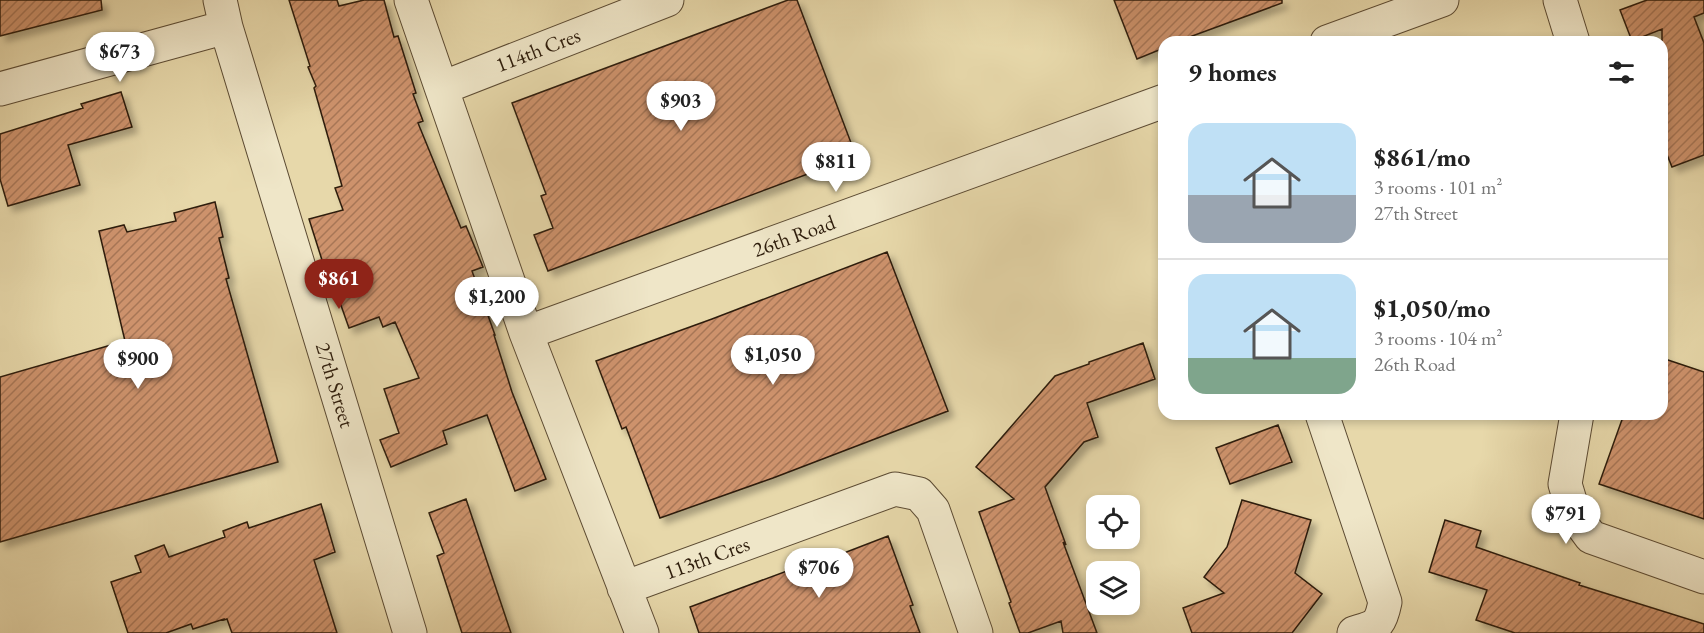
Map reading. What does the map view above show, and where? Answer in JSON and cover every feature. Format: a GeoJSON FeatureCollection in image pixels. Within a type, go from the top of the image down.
{"type":"FeatureCollection","features":[{"type":"Feature","properties":{"kind":"street"},"geometry":{"type":"LineString","coordinates":[[411,0],[526,333],[642,633]]}},
{"type":"Feature","properties":{"kind":"street","name":"114th Cres"},"geometry":{"type":"LineString","coordinates":[[442,88],[667,0]]}},
{"type":"Feature","properties":{"kind":"street"},"geometry":{"type":"LineString","coordinates":[[1343,36],[1442,0]]}},
{"type":"Feature","properties":{"kind":"street"},"geometry":{"type":"LineString","coordinates":[[1560,0],[1571,36]]}},
{"type":"Feature","properties":{"kind":"street"},"geometry":{"type":"LineString","coordinates":[[0,89],[223,14]]}},
{"type":"Feature","properties":{"kind":"street","name":"27th Street"},"geometry":{"type":"LineString","coordinates":[[223,14],[410,633]]}},
{"type":"Feature","properties":{"kind":"street","name":"26th Road"},"geometry":{"type":"LineString","coordinates":[[526,333],[1158,103]]}},
{"type":"Feature","properties":{"kind":"street"},"geometry":{"type":"LineString","coordinates":[[1324,420],[1385,602],[1382,616],[1375,626],[1354,633]]}},
{"type":"Feature","properties":{"kind":"street"},"geometry":{"type":"LineString","coordinates":[[1576,420],[1565,484],[1574,514],[1591,537],[1704,577]]}},
{"type":"Feature","properties":{"kind":"street","name":"113th Cres"},"geometry":{"type":"LineString","coordinates":[[624,588],[895,489],[919,494],[933,510],[976,633]]}},
{"type":"Feature","properties":{"kind":"building"},"geometry":{"type":"Polygon","coordinates":[[[0,0],[101,0],[102,10],[0,36],[0,0]]]}},
{"type":"Feature","properties":{"kind":"building"},"geometry":{"type":"Polygon","coordinates":[[[289,0],[337,0],[339,6],[364,0],[384,0],[394,37],[398,36],[416,93],[413,94],[423,121],[418,123],[461,228],[466,226],[483,267],[472,271],[512,392],[546,479],[515,491],[487,415],[443,431],[447,444],[391,467],[380,440],[399,433],[384,389],[419,378],[395,322],[383,327],[379,317],[349,328],[338,297],[334,298],[309,219],[343,210],[335,188],[342,186],[314,88],[316,86],[308,67],[310,66],[289,0]]]}},
{"type":"Feature","properties":{"kind":"building"},"geometry":{"type":"Polygon","coordinates":[[[788,0],[797,0],[856,156],[548,271],[534,235],[553,228],[541,196],[546,194],[512,103],[788,0]]]}},
{"type":"Feature","properties":{"kind":"building"},"geometry":{"type":"Polygon","coordinates":[[[1114,0],[1282,0],[1282,3],[1192,36],[1158,36],[1158,50],[1137,59],[1114,0]]]}},
{"type":"Feature","properties":{"kind":"building"},"geometry":{"type":"Polygon","coordinates":[[[1647,0],[1704,0],[1704,13],[1694,17],[1704,43],[1704,155],[1672,167],[1668,157],[1668,36],[1662,36],[1662,29],[1644,36],[1630,36],[1620,10],[1647,0]]]}},
{"type":"Feature","properties":{"kind":"building"},"geometry":{"type":"Polygon","coordinates":[[[121,92],[132,127],[68,145],[80,185],[8,206],[0,179],[0,134],[83,108],[81,104],[121,92]]]}},
{"type":"Feature","properties":{"kind":"building"},"geometry":{"type":"Polygon","coordinates":[[[215,202],[223,237],[219,238],[229,278],[226,279],[278,462],[0,542],[0,377],[125,341],[99,231],[124,225],[127,232],[176,221],[174,213],[215,202]]]}},
{"type":"Feature","properties":{"kind":"building"},"geometry":{"type":"Polygon","coordinates":[[[887,252],[948,411],[773,478],[660,518],[626,427],[622,429],[596,361],[887,252]]]}},
{"type":"Feature","properties":{"kind":"building"},"geometry":{"type":"Polygon","coordinates":[[[1143,343],[1155,379],[1087,403],[1098,437],[1084,442],[1045,487],[1086,604],[1086,615],[1090,615],[1097,633],[1063,633],[1061,621],[1028,633],[1020,633],[979,512],[1014,499],[976,467],[1055,376],[1089,364],[1089,362],[1143,343]]]}},
{"type":"Feature","properties":{"kind":"building"},"geometry":{"type":"Polygon","coordinates":[[[1668,360],[1704,372],[1704,519],[1599,484],[1622,420],[1668,420],[1668,360]]]}},
{"type":"Feature","properties":{"kind":"building"},"geometry":{"type":"Polygon","coordinates":[[[1278,425],[1292,462],[1230,484],[1216,448],[1278,425]]]}},
{"type":"Feature","properties":{"kind":"building"},"geometry":{"type":"Polygon","coordinates":[[[466,499],[511,633],[462,633],[437,556],[444,553],[429,513],[466,499]]]}},
{"type":"Feature","properties":{"kind":"building"},"geometry":{"type":"Polygon","coordinates":[[[1242,500],[1311,520],[1295,573],[1322,594],[1292,633],[1192,633],[1183,608],[1224,593],[1204,577],[1227,547],[1242,500]]]}},
{"type":"Feature","properties":{"kind":"building"},"geometry":{"type":"Polygon","coordinates":[[[321,504],[335,552],[314,560],[337,633],[232,633],[227,619],[224,619],[193,629],[191,624],[166,633],[128,633],[111,582],[141,572],[135,556],[164,545],[169,557],[225,537],[223,531],[247,522],[249,528],[321,504]]]}},
{"type":"Feature","properties":{"kind":"building"},"geometry":{"type":"Polygon","coordinates":[[[1445,520],[1481,531],[1476,547],[1580,583],[1579,585],[1704,624],[1704,633],[1515,633],[1476,620],[1487,590],[1429,572],[1445,520]]]}},
{"type":"Feature","properties":{"kind":"building"},"geometry":{"type":"Polygon","coordinates":[[[888,536],[913,605],[910,606],[920,633],[699,633],[690,607],[888,536]]]}}]}
